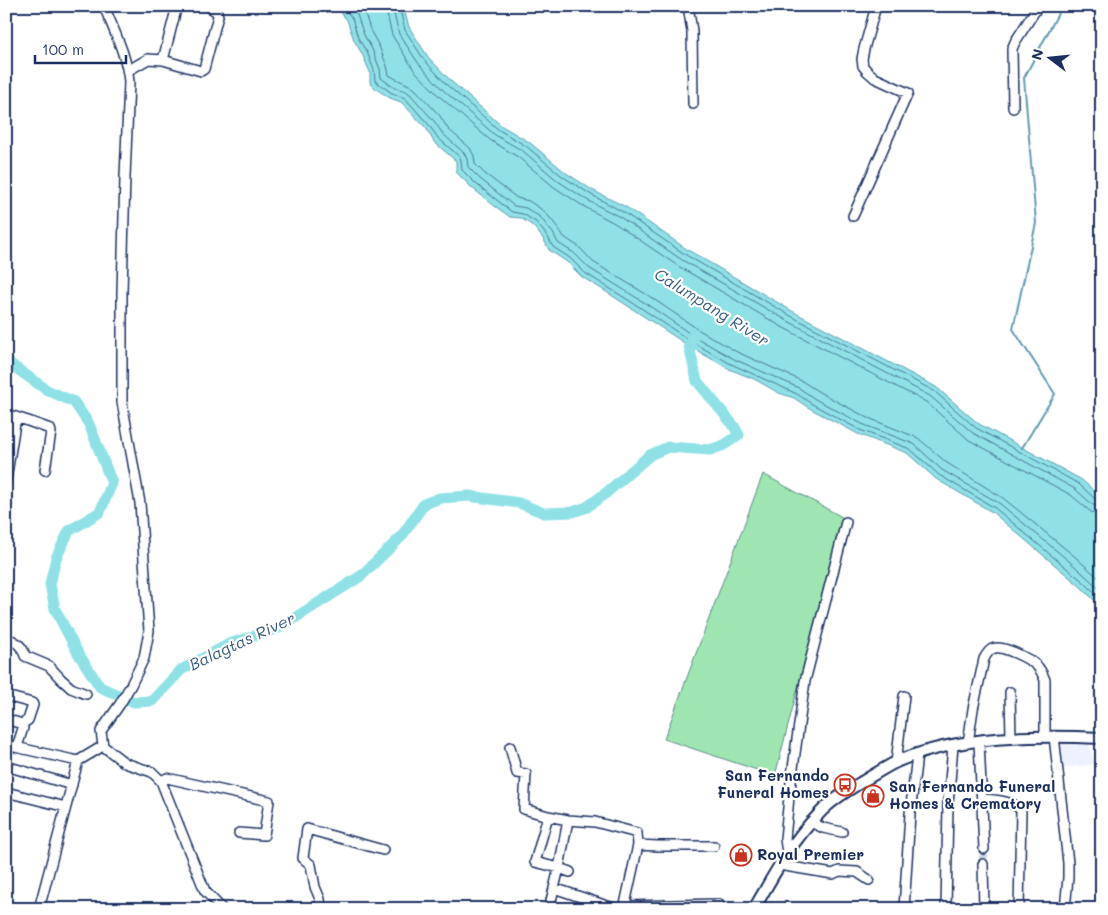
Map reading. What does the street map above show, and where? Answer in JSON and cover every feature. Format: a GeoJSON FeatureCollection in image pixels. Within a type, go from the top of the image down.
{"type":"FeatureCollection","features":[{"type":"Feature","properties":{"kind":"main road"},"geometry":{"type":"LineString","coordinates":[[754,909],[787,853],[819,813],[844,793],[896,763],[917,755],[968,743],[1049,736],[1102,738]]}},
{"type":"Feature","properties":{"kind":"street"},"geometry":{"type":"LineString","coordinates":[[104,6],[125,58],[130,82],[122,293],[122,402],[140,503],[149,631],[144,658],[120,704],[101,731],[103,746],[125,763],[152,772],[161,781],[204,891],[222,909]]}},
{"type":"Feature","properties":{"kind":"street"},"geometry":{"type":"LineString","coordinates":[[163,60],[177,6]]}},
{"type":"Feature","properties":{"kind":"street"},"geometry":{"type":"LineString","coordinates":[[128,70],[148,59],[163,60],[203,71],[218,16],[217,12],[208,6]]}},
{"type":"Feature","properties":{"kind":"street"},"geometry":{"type":"LineString","coordinates":[[688,6],[692,31],[693,104]]}},
{"type":"Feature","properties":{"kind":"street"},"geometry":{"type":"LineString","coordinates":[[853,216],[908,94],[875,78],[863,66],[864,49],[876,6]]}},
{"type":"Feature","properties":{"kind":"street"},"geometry":{"type":"LineString","coordinates":[[1013,108],[1012,49],[1038,6]]}},
{"type":"Feature","properties":{"kind":"street"},"geometry":{"type":"LineString","coordinates":[[6,480],[11,416],[50,429],[45,470]]}},
{"type":"Feature","properties":{"kind":"street"},"geometry":{"type":"LineString","coordinates":[[787,853],[785,839],[789,797],[806,681],[846,522]]}},
{"type":"Feature","properties":{"kind":"street"},"geometry":{"type":"LineString","coordinates":[[6,638],[17,642],[24,650],[25,656],[49,666],[71,688],[86,694]]}},
{"type":"Feature","properties":{"kind":"street"},"geometry":{"type":"LineString","coordinates":[[968,743],[975,700],[987,653],[991,649],[996,648],[1014,652],[1037,666],[1045,680],[1049,736],[1068,863],[1064,909]]}},
{"type":"Feature","properties":{"kind":"street"},"geometry":{"type":"LineString","coordinates":[[1010,692],[1011,738]]}},
{"type":"Feature","properties":{"kind":"street"},"geometry":{"type":"LineString","coordinates":[[6,696],[32,703],[28,720],[22,724]]}},
{"type":"Feature","properties":{"kind":"street"},"geometry":{"type":"LineString","coordinates":[[896,763],[904,696]]}},
{"type":"Feature","properties":{"kind":"street"},"geometry":{"type":"LineString","coordinates":[[6,719],[22,724]]}},
{"type":"Feature","properties":{"kind":"street"},"geometry":{"type":"LineString","coordinates":[[17,747],[23,728],[22,724]]}},
{"type":"Feature","properties":{"kind":"street"},"geometry":{"type":"LineString","coordinates":[[979,742],[984,849]]}},
{"type":"Feature","properties":{"kind":"street"},"geometry":{"type":"LineString","coordinates":[[6,745],[78,761],[103,746]]}},
{"type":"Feature","properties":{"kind":"street"},"geometry":{"type":"LineString","coordinates":[[945,908],[948,804],[953,746]]}},
{"type":"Feature","properties":{"kind":"street"},"geometry":{"type":"LineString","coordinates":[[510,747],[517,773],[526,774],[524,809],[568,820],[595,822],[637,833],[638,845],[624,907],[719,904],[720,909]]}},
{"type":"Feature","properties":{"kind":"street"},"geometry":{"type":"LineString","coordinates":[[904,909],[910,814],[917,755]]}},
{"type":"Feature","properties":{"kind":"street"},"geometry":{"type":"LineString","coordinates":[[39,909],[78,761]]}},
{"type":"Feature","properties":{"kind":"street"},"geometry":{"type":"LineString","coordinates":[[6,766],[72,785]]}},
{"type":"Feature","properties":{"kind":"street"},"geometry":{"type":"LineString","coordinates":[[161,781],[167,778],[269,801],[264,835],[240,833]]}},
{"type":"Feature","properties":{"kind":"street"},"geometry":{"type":"LineString","coordinates":[[6,793],[66,807]]}},
{"type":"Feature","properties":{"kind":"street"},"geometry":{"type":"LineString","coordinates":[[982,799],[1013,804],[1019,807],[1021,811],[1019,909]]}},
{"type":"Feature","properties":{"kind":"street"},"geometry":{"type":"LineString","coordinates":[[548,816],[535,862],[570,872]]}},
{"type":"Feature","properties":{"kind":"street"},"geometry":{"type":"LineString","coordinates":[[549,909],[568,820]]}},
{"type":"Feature","properties":{"kind":"street"},"geometry":{"type":"LineString","coordinates":[[811,822],[823,828],[842,832]]}},
{"type":"Feature","properties":{"kind":"street"},"geometry":{"type":"LineString","coordinates":[[321,909],[310,865],[304,858],[308,829],[383,850]]}},
{"type":"Feature","properties":{"kind":"street"},"geometry":{"type":"LineString","coordinates":[[638,845],[714,846]]}},
{"type":"Feature","properties":{"kind":"street"},"geometry":{"type":"LineString","coordinates":[[983,864],[984,909]]}},
{"type":"Feature","properties":{"kind":"street"},"geometry":{"type":"LineString","coordinates":[[779,865],[833,874],[839,871],[857,872],[869,880]]}},
{"type":"Feature","properties":{"kind":"street"},"geometry":{"type":"LineString","coordinates":[[554,888],[616,909]]}},
{"type":"Feature","properties":{"kind":"shaded area"},"geometry":{"type":"Polygon","coordinates":[[[1058,741],[1088,741],[1095,764],[1063,768],[1058,741]]]}},
{"type":"Feature","properties":{"kind":"green space"},"geometry":{"type":"Polygon","coordinates":[[[763,474],[842,517],[775,776],[664,739],[763,474]]]}},
{"type":"Feature","properties":{"kind":"water","name":"Calumpang River"},"geometry":{"type":"Polygon","coordinates":[[[335,6],[403,6],[409,27],[428,57],[452,82],[502,126],[529,142],[565,172],[592,190],[626,207],[688,250],[792,311],[936,387],[979,424],[1082,480],[1102,498],[1102,608],[1081,587],[992,512],[936,479],[907,453],[858,434],[794,398],[779,393],[754,379],[729,369],[689,346],[582,277],[567,262],[549,250],[533,226],[521,218],[510,217],[471,187],[456,172],[456,161],[434,142],[426,128],[401,102],[390,98],[370,83],[370,72],[354,40],[347,20],[335,6]]]}},
{"type":"Feature","properties":{"kind":"waterway"},"geometry":{"type":"LineString","coordinates":[[1022,448],[1055,394],[1013,329],[1036,223],[1024,78],[1062,6]]}},
{"type":"Feature","properties":{"kind":"waterway","name":"Balagtas River"},"geometry":{"type":"LineString","coordinates":[[6,361],[47,390],[74,402],[89,424],[112,483],[100,512],[69,531],[56,558],[50,584],[55,609],[78,653],[100,687],[134,702],[152,701],[181,670],[229,644],[279,628],[361,576],[401,537],[424,504],[440,498],[469,496],[519,503],[544,513],[573,512],[587,507],[650,455],[668,447],[710,450],[724,445],[739,435],[734,426],[697,381],[689,346],[694,333]]}},
{"type":"Feature","properties":{"kind":"tunnel"},"geometry":{"type":"LineString","coordinates":[[983,864],[984,849]]}},
{"type":"Feature","properties":{"kind":"place","name":"San Fernando Funeral Homes"},"geometry":{"type":"Point","coordinates":[845,785]}},
{"type":"Feature","properties":{"kind":"place","name":"San Fernando Funeral Homes & Crematory"},"geometry":{"type":"Point","coordinates":[873,796]}},
{"type":"Feature","properties":{"kind":"place","name":"Royal Premier"},"geometry":{"type":"Point","coordinates":[741,855]}}]}
